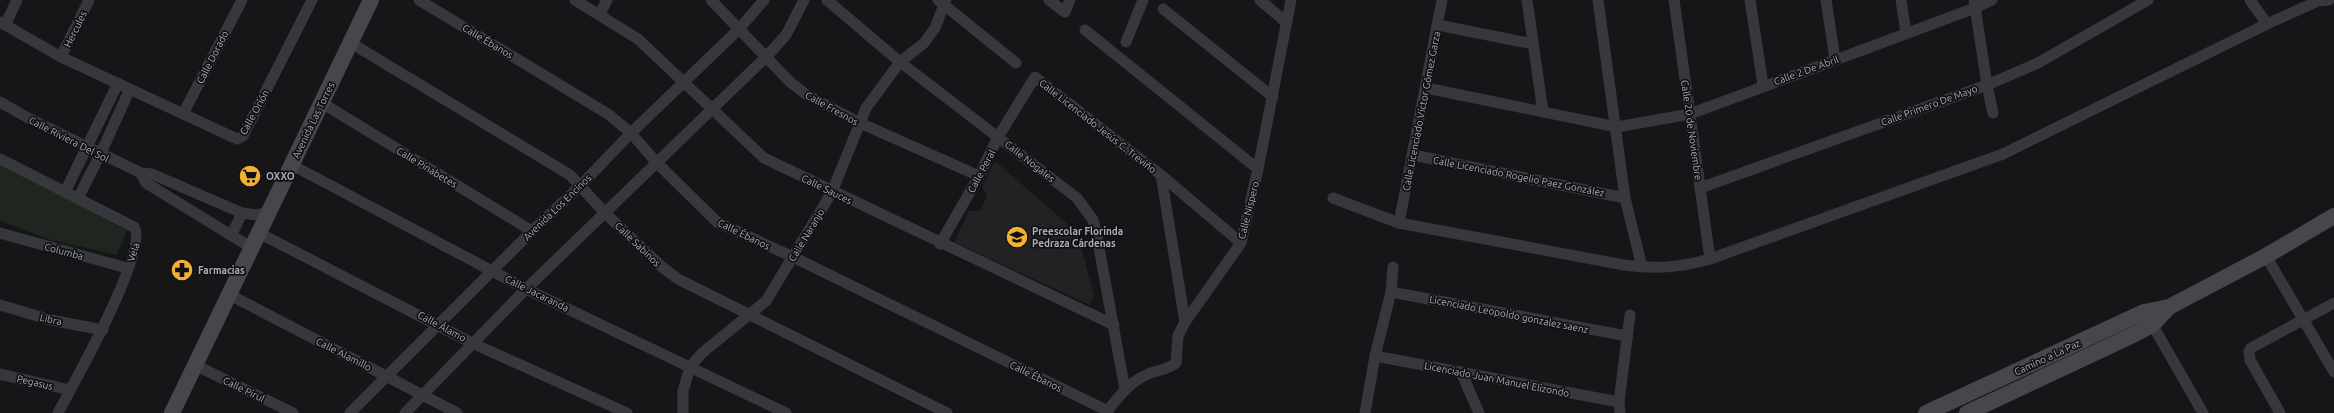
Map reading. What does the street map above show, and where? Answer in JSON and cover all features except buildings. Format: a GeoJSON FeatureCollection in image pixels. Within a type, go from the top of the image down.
{"type":"FeatureCollection","features":[{"type":"Feature","properties":{"kind":"street"},"geometry":{"type":"LineString","coordinates":[[3,24],[17,0]]}},
{"type":"Feature","properties":{"kind":"street","name":"Hercules"},"geometry":{"type":"LineString","coordinates":[[61,57],[89,0]]}},
{"type":"Feature","properties":{"kind":"street","name":"Calle Orión"},"geometry":{"type":"LineString","coordinates":[[3,24],[61,57],[232,138],[243,136],[312,0]]}},
{"type":"Feature","properties":{"kind":"street","name":"Avenida Las Torres"},"geometry":{"type":"LineString","coordinates":[[172,413],[371,0]]}},
{"type":"Feature","properties":{"kind":"street","name":"Calle Ébanos"},"geometry":{"type":"LineString","coordinates":[[419,0],[587,100],[631,133],[656,162],[718,222],[793,257],[1107,412]]}},
{"type":"Feature","properties":{"kind":"street","name":"Calle Sauces"},"geometry":{"type":"LineString","coordinates":[[575,0],[600,14],[638,39],[685,83],[710,110],[764,158],[940,244],[1114,325]]}},
{"type":"Feature","properties":{"kind":"street"},"geometry":{"type":"LineString","coordinates":[[600,14],[607,0]]}},
{"type":"Feature","properties":{"kind":"street","name":"Calle Fresnos"},"geometry":{"type":"LineString","coordinates":[[711,0],[806,95],[860,123],[979,176]]}},
{"type":"Feature","properties":{"kind":"street","name":"Avenida Los Encinos"},"geometry":{"type":"LineString","coordinates":[[350,413],[493,272],[532,231],[581,185],[631,133],[685,83],[739,29],[764,0]]}},
{"type":"Feature","properties":{"kind":"street"},"geometry":{"type":"LineString","coordinates":[[405,413],[526,289],[766,56],[786,35],[804,0]]}},
{"type":"Feature","properties":{"kind":"street","name":"Calle Nogales"},"geometry":{"type":"LineString","coordinates":[[827,0],[900,62],[1077,198],[1093,220],[1126,390]]}},
{"type":"Feature","properties":{"kind":"street"},"geometry":{"type":"LineString","coordinates":[[1049,0],[1065,12],[1070,0]]}},
{"type":"Feature","properties":{"kind":"street"},"geometry":{"type":"LineString","coordinates":[[1126,42],[1143,0]]}},
{"type":"Feature","properties":{"kind":"street"},"geometry":{"type":"LineString","coordinates":[[1260,0],[1287,23]]}},
{"type":"Feature","properties":{"kind":"street","name":"Calle Níspero"},"geometry":{"type":"LineString","coordinates":[[1107,412],[1126,390],[1144,376],[1168,369],[1176,363],[1178,336],[1185,322],[1241,243],[1273,97],[1291,0]]}},
{"type":"Feature","properties":{"kind":"street","name":"Calle Licenciado Víctor Gómez Garza"},"geometry":{"type":"LineString","coordinates":[[1399,223],[1442,0]]}},
{"type":"Feature","properties":{"kind":"street"},"geometry":{"type":"LineString","coordinates":[[1527,0],[1543,112]]}},
{"type":"Feature","properties":{"kind":"street"},"geometry":{"type":"LineString","coordinates":[[1598,0],[1617,127],[1625,198],[1642,267]]}},
{"type":"Feature","properties":{"kind":"street","name":"Calle 20 de Noviembre"},"geometry":{"type":"LineString","coordinates":[[1674,0],[1710,260]]}},
{"type":"Feature","properties":{"kind":"street"},"geometry":{"type":"LineString","coordinates":[[1750,0],[1763,85]]}},
{"type":"Feature","properties":{"kind":"street"},"geometry":{"type":"LineString","coordinates":[[1826,0],[1835,59]]}},
{"type":"Feature","properties":{"kind":"street"},"geometry":{"type":"LineString","coordinates":[[1901,0],[1906,33]]}},
{"type":"Feature","properties":{"kind":"street","name":"Calle 2 De Abril"},"geometry":{"type":"LineString","coordinates":[[1617,127],[1690,114],[1763,85],[1906,33],[1974,4],[1992,0]]}},
{"type":"Feature","properties":{"kind":"street","name":"Calle Primero De Mayo"},"geometry":{"type":"LineString","coordinates":[[1700,188],[1987,85],[2038,63],[2148,0]]}},
{"type":"Feature","properties":{"kind":"street"},"geometry":{"type":"LineString","coordinates":[[1333,198],[1399,223],[1642,267],[1682,267],[1710,260],[2003,154],[2267,24],[2318,1],[2329,0]]}},
{"type":"Feature","properties":{"kind":"street","name":"Calle Dorado"},"geometry":{"type":"LineString","coordinates":[[183,114],[240,1]]}},
{"type":"Feature","properties":{"kind":"street"},"geometry":{"type":"LineString","coordinates":[[2253,1],[2267,24]]}},
{"type":"Feature","properties":{"kind":"street"},"geometry":{"type":"LineString","coordinates":[[943,2],[1016,63]]}},
{"type":"Feature","properties":{"kind":"street","name":"Calle Naranjo"},"geometry":{"type":"LineString","coordinates":[[683,413],[684,392],[690,367],[702,353],[766,301],[832,192],[860,123],[873,96],[900,62],[924,44],[935,28],[943,2]]}},
{"type":"Feature","properties":{"kind":"street"},"geometry":{"type":"LineString","coordinates":[[1974,4],[1993,113]]}},
{"type":"Feature","properties":{"kind":"street"},"geometry":{"type":"LineString","coordinates":[[1163,9],[1273,97]]}},
{"type":"Feature","properties":{"kind":"street"},"geometry":{"type":"LineString","coordinates":[[1438,25],[1533,44]]}},
{"type":"Feature","properties":{"kind":"street"},"geometry":{"type":"LineString","coordinates":[[1085,30],[1258,169]]}},
{"type":"Feature","properties":{"kind":"street","name":"Calle Sabinos"},"geometry":{"type":"LineString","coordinates":[[351,43],[558,166],[581,185],[605,213],[662,267],[678,279],[749,316],[947,413]]}},
{"type":"Feature","properties":{"kind":"street","name":"Calle Peral"},"geometry":{"type":"LineString","coordinates":[[940,244],[979,176],[998,137],[1035,78]]}},
{"type":"Feature","properties":{"kind":"street","name":"Calle Licenciado Jesús C. Treviño"},"geometry":{"type":"LineString","coordinates":[[1035,78],[1161,175],[1241,243]]}},
{"type":"Feature","properties":{"kind":"street"},"geometry":{"type":"LineString","coordinates":[[65,192],[118,83]]}},
{"type":"Feature","properties":{"kind":"street"},"geometry":{"type":"LineString","coordinates":[[1426,88],[1617,127]]}},
{"type":"Feature","properties":{"kind":"street"},"geometry":{"type":"LineString","coordinates":[[78,198],[100,155],[130,89]]}},
{"type":"Feature","properties":{"kind":"street","name":"Calle Riviera Del Sol"},"geometry":{"type":"LineString","coordinates":[[0,102],[100,155],[140,173],[152,174],[242,213],[257,215],[269,211]]}},
{"type":"Feature","properties":{"kind":"street","name":"Calle Pinabetes"},"geometry":{"type":"LineString","coordinates":[[322,103],[532,231]]}},
{"type":"Feature","properties":{"kind":"street"},"geometry":{"type":"LineString","coordinates":[[103,114],[116,119]]}},
{"type":"Feature","properties":{"kind":"street","name":"Calle Licenciado Rogelio Paez González"},"geometry":{"type":"LineString","coordinates":[[1413,155],[1625,198]]}},
{"type":"Feature","properties":{"kind":"street","name":"Vela"},"geometry":{"type":"LineString","coordinates":[[0,159],[134,227],[137,231],[138,238],[103,330],[58,413]]}},
{"type":"Feature","properties":{"kind":"street","name":"Calle Jacaranda"},"geometry":{"type":"LineString","coordinates":[[292,165],[526,289],[786,413]]}},
{"type":"Feature","properties":{"kind":"street","name":"Calle Riviera Del Sol"},"geometry":{"type":"LineString","coordinates":[[140,173],[146,183],[232,234],[252,248]]}},
{"type":"Feature","properties":{"kind":"street","name":"Calle Licenciado Jesús C. Treviño"},"geometry":{"type":"LineString","coordinates":[[1161,175],[1185,322]]}},
{"type":"Feature","properties":{"kind":"street"},"geometry":{"type":"LineString","coordinates":[[192,210],[200,194]]}},
{"type":"Feature","properties":{"kind":"street"},"geometry":{"type":"LineString","coordinates":[[232,234],[242,213]]}},
{"type":"Feature","properties":{"kind":"street","name":"Camino a La Paz"},"geometry":{"type":"LineString","coordinates":[[1968,413],[2266,256],[2334,216]]}},
{"type":"Feature","properties":{"kind":"street","name":"Calle Álamo"},"geometry":{"type":"LineString","coordinates":[[259,232],[472,343],[627,413]]}},
{"type":"Feature","properties":{"kind":"street","name":"Columba"},"geometry":{"type":"LineString","coordinates":[[0,233],[127,268]]}},
{"type":"Feature","properties":{"kind":"street"},"geometry":{"type":"LineString","coordinates":[[2266,256],[2334,372]]}},
{"type":"Feature","properties":{"kind":"street"},"geometry":{"type":"LineString","coordinates":[[1365,413],[1374,356],[1391,292],[1393,267]]}},
{"type":"Feature","properties":{"kind":"street","name":"Licenciado Leopoldo gonzalez saenz"},"geometry":{"type":"LineString","coordinates":[[1391,292],[1627,336]]}},
{"type":"Feature","properties":{"kind":"street","name":"Calle Alamillo"},"geometry":{"type":"LineString","coordinates":[[230,295],[457,413]]}},
{"type":"Feature","properties":{"kind":"street"},"geometry":{"type":"LineString","coordinates":[[2280,413],[2250,360],[2249,352],[2252,348],[2304,321],[2334,303]]}},
{"type":"Feature","properties":{"kind":"street","name":"Libra"},"geometry":{"type":"LineString","coordinates":[[0,305],[51,320],[103,330]]}},
{"type":"Feature","properties":{"kind":"street"},"geometry":{"type":"LineString","coordinates":[[1620,408],[1630,315]]}},
{"type":"Feature","properties":{"kind":"street"},"geometry":{"type":"LineString","coordinates":[[2148,318],[2203,413]]}},
{"type":"Feature","properties":{"kind":"street","name":"Camino a La Paz"},"geometry":{"type":"LineString","coordinates":[[1926,413],[2148,318]]}},
{"type":"Feature","properties":{"kind":"street","name":"Licenciado Juan Manuel Elizondo"},"geometry":{"type":"LineString","coordinates":[[1374,356],[1461,372],[1620,408]]}},
{"type":"Feature","properties":{"kind":"street","name":"Calle Pirul"},"geometry":{"type":"LineString","coordinates":[[195,365],[293,413]]}},
{"type":"Feature","properties":{"kind":"street"},"geometry":{"type":"LineString","coordinates":[[1461,372],[1479,413]]}},
{"type":"Feature","properties":{"kind":"street","name":"Pegasus"},"geometry":{"type":"LineString","coordinates":[[0,374],[70,390]]}},
{"type":"Feature","properties":{"kind":"shaded area","name":"Preescolar Florinda Pedraza Cárdenas"},"geometry":{"type":"Polygon","coordinates":[[[995,161],[1077,232],[1094,295],[1090,305],[954,242],[969,211],[980,211],[987,195],[982,187],[995,161]]]}},
{"type":"Feature","properties":{"kind":"shaded area"},"geometry":{"type":"Polygon","coordinates":[[[0,165],[127,230],[117,255],[51,240],[0,221],[0,165]]]}},
{"type":"Feature","properties":{"kind":"place","name":"OXXO"},"geometry":{"type":"Point","coordinates":[250,176]}},
{"type":"Feature","properties":{"kind":"place","name":"Preescolar Florinda Pedraza Cárdenas"},"geometry":{"type":"Point","coordinates":[1017,237]}},
{"type":"Feature","properties":{"kind":"place","name":"Farmacias"},"geometry":{"type":"Point","coordinates":[182,270]}}]}
